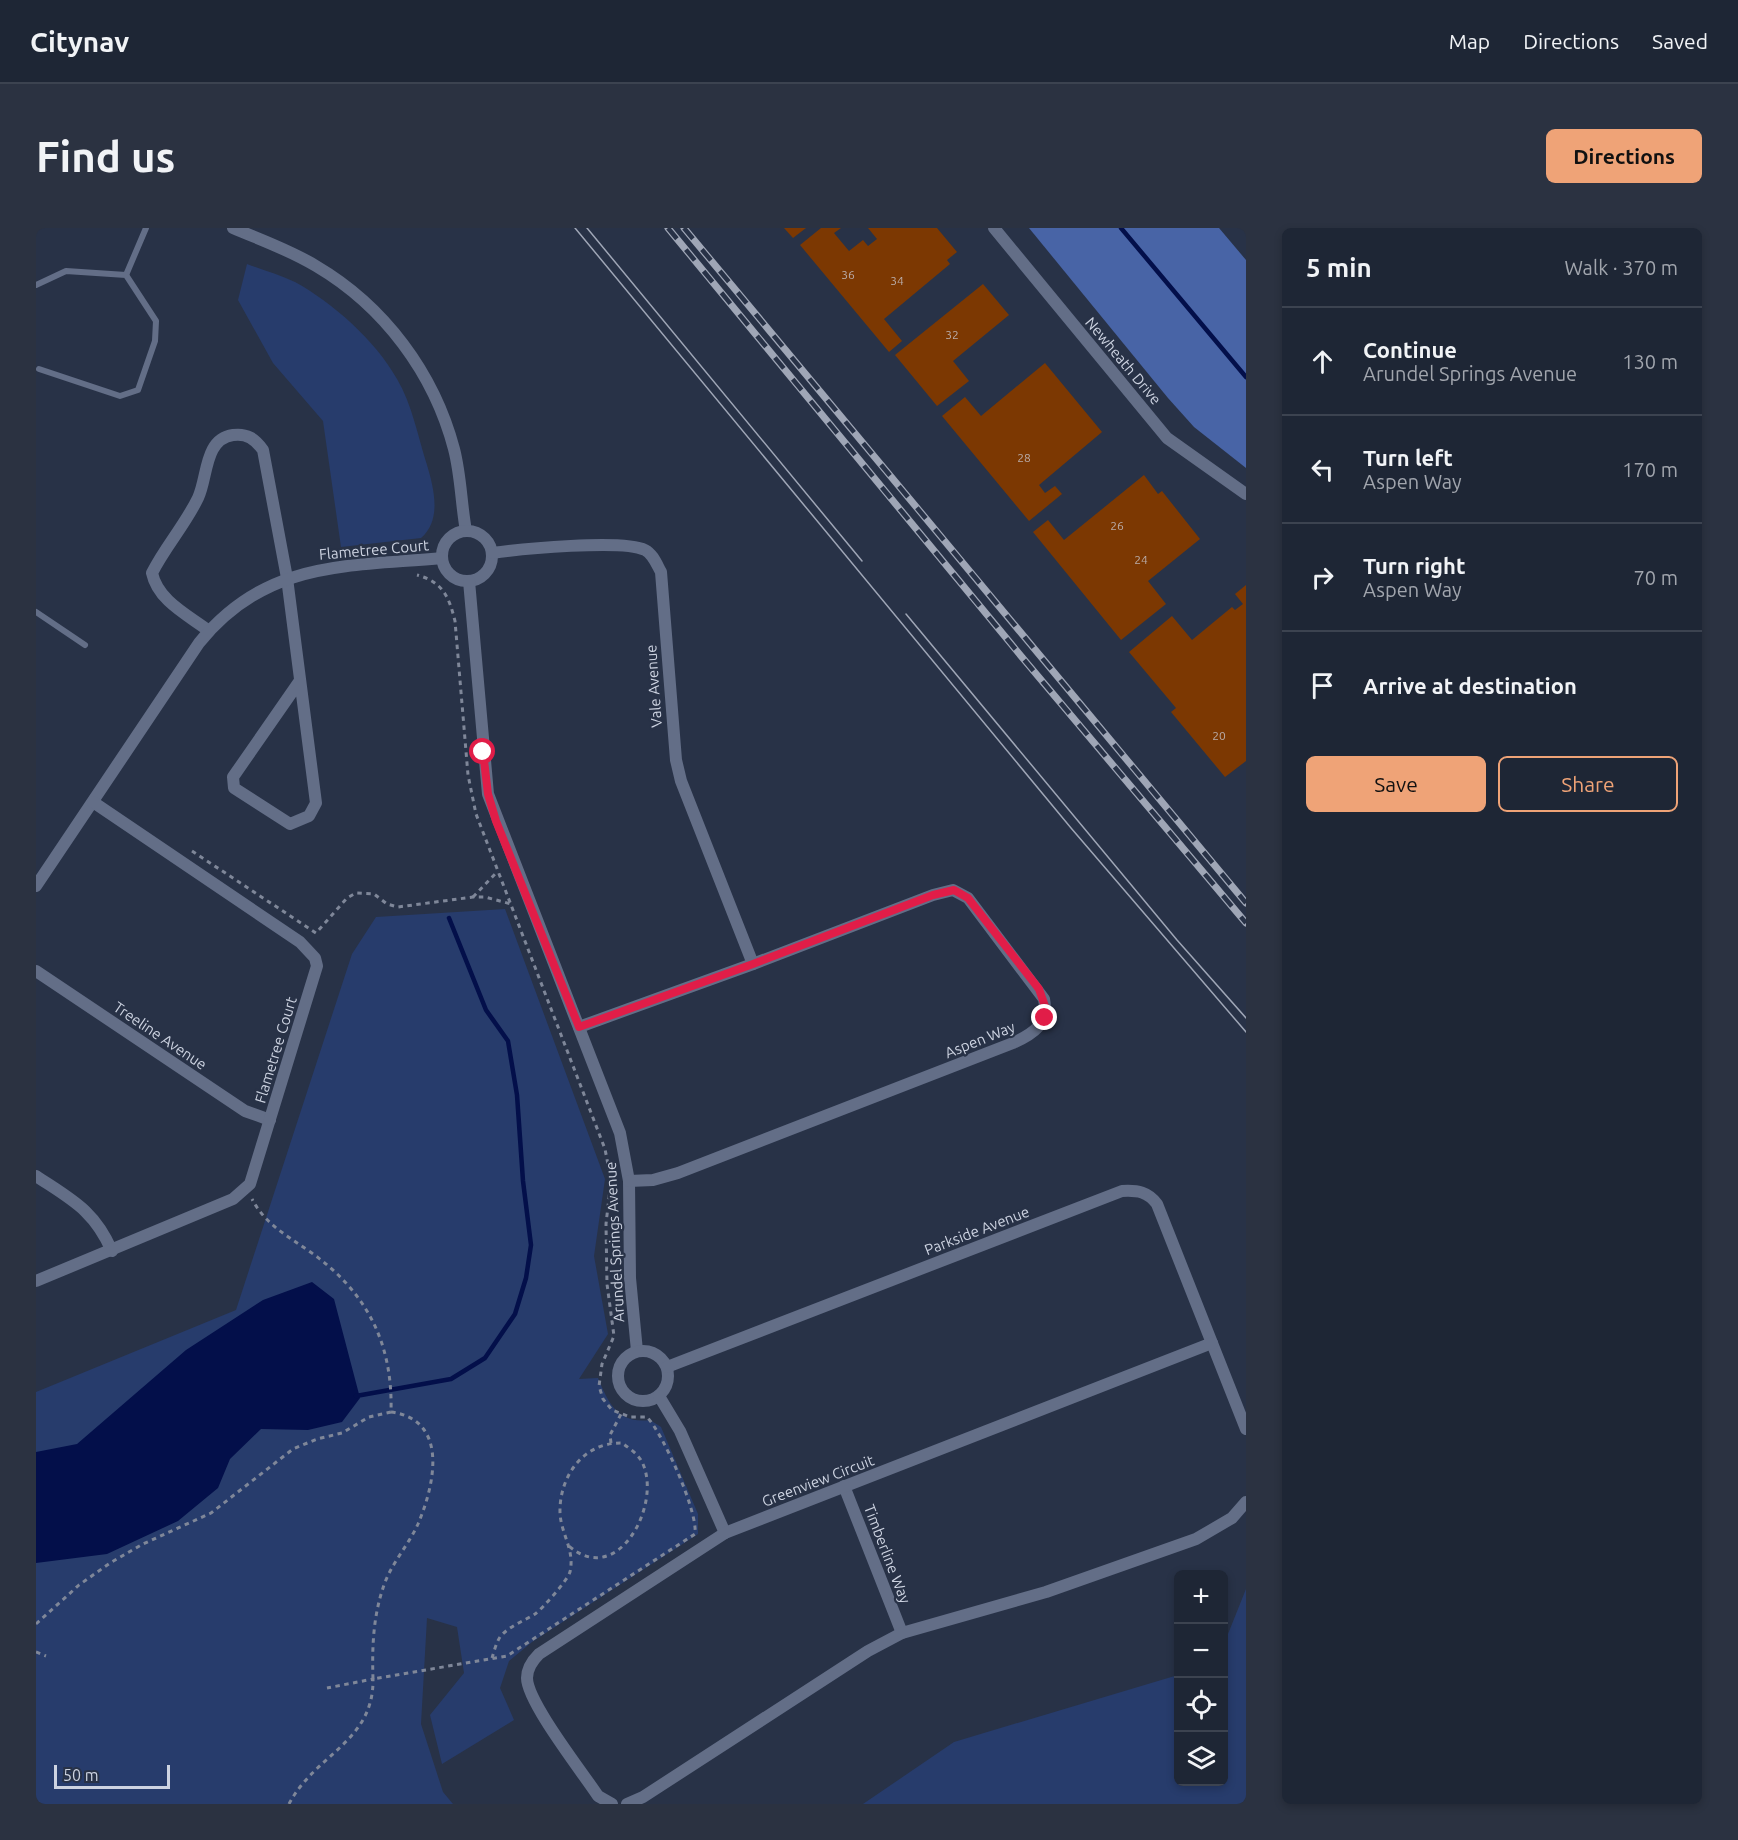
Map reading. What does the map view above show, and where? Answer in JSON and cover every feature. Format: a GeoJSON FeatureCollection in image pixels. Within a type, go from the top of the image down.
{"type":"FeatureCollection","features":[{"type":"Feature","properties":{"kind":"street"},"geometry":{"type":"LineString","coordinates":[[233,228],[317,266],[365,302],[395,333],[422,371],[449,432],[458,469],[466,531]]}},
{"type":"Feature","properties":{"kind":"street","name":"Newheath Drive"},"geometry":{"type":"LineString","coordinates":[[994,228],[1167,438],[1246,494]]}},
{"type":"Feature","properties":{"kind":"street"},"geometry":{"type":"LineString","coordinates":[[209,631],[164,597],[155,586],[153,573],[199,496],[213,445],[222,436],[243,434],[255,440],[264,450],[287,578],[316,803],[309,816],[290,824],[234,788],[232,783],[233,777],[299,682]]}},
{"type":"Feature","properties":{"kind":"street"},"geometry":{"type":"LineString","coordinates":[[466,531],[480,534],[492,553],[492,561],[484,575],[469,581],[454,577],[444,566],[442,558],[443,550],[451,537],[466,531]]}},
{"type":"Feature","properties":{"kind":"street","name":"Vale Avenue"},"geometry":{"type":"LineString","coordinates":[[492,553],[615,543],[645,550],[654,559],[661,572],[676,760],[681,781],[753,964]]}},
{"type":"Feature","properties":{"kind":"street","name":"Flametree Court"},"geometry":{"type":"LineString","coordinates":[[36,886],[209,631],[241,602],[287,578],[304,572],[341,566],[442,558]]}},
{"type":"Feature","properties":{"kind":"street","name":"Arundel Springs Avenue"},"geometry":{"type":"LineString","coordinates":[[469,581],[488,794],[620,1133],[629,1181],[630,1278],[637,1351]]}},
{"type":"Feature","properties":{"kind":"street","name":"Flametree Court"},"geometry":{"type":"LineString","coordinates":[[93,802],[300,942],[315,958],[315,975],[250,1184],[246,1188]]}},
{"type":"Feature","properties":{"kind":"street","name":"Aspen Way"},"geometry":{"type":"LineString","coordinates":[[579,1027],[933,895],[954,890],[968,898],[1039,989],[1046,1009],[1045,1018],[1030,1036],[678,1173],[654,1180],[629,1181]]}},
{"type":"Feature","properties":{"kind":"street","name":"Treeline Avenue"},"geometry":{"type":"LineString","coordinates":[[36,971],[245,1111],[270,1120]]}},
{"type":"Feature","properties":{"kind":"street"},"geometry":{"type":"LineString","coordinates":[[36,1176],[89,1214],[104,1232],[112,1251]]}},
{"type":"Feature","properties":{"kind":"street"},"geometry":{"type":"LineString","coordinates":[[36,1281],[233,1199],[246,1188]]}},
{"type":"Feature","properties":{"kind":"street","name":"Parkside Avenue"},"geometry":{"type":"LineString","coordinates":[[667,1367],[1122,1191],[1134,1190],[1151,1197],[1157,1204],[1212,1342]]}},
{"type":"Feature","properties":{"kind":"street"},"geometry":{"type":"LineString","coordinates":[[1212,1342],[1246,1429]]}},
{"type":"Feature","properties":{"kind":"street","name":"Greenview Circuit"},"geometry":{"type":"LineString","coordinates":[[612,1804],[598,1796],[534,1700],[527,1679],[529,1668],[539,1654],[725,1533],[1212,1342]]}},
{"type":"Feature","properties":{"kind":"street"},"geometry":{"type":"LineString","coordinates":[[637,1351],[655,1353],[667,1367],[668,1383],[659,1396],[643,1402],[635,1401],[622,1391],[618,1383],[619,1367],[623,1360],[637,1351]]}},
{"type":"Feature","properties":{"kind":"street"},"geometry":{"type":"LineString","coordinates":[[659,1396],[680,1431],[725,1533]]}},
{"type":"Feature","properties":{"kind":"street","name":"Timberline Way"},"geometry":{"type":"LineString","coordinates":[[844,1486],[902,1633]]}},
{"type":"Feature","properties":{"kind":"street"},"geometry":{"type":"LineString","coordinates":[[627,1804],[643,1797],[868,1651],[902,1633],[1046,1592],[1196,1539],[1232,1518],[1246,1502]]}},
{"type":"Feature","properties":{"kind":"lane"},"geometry":{"type":"LineString","coordinates":[[126,275],[146,228]]}},
{"type":"Feature","properties":{"kind":"lane"},"geometry":{"type":"LineString","coordinates":[[36,285],[66,271],[126,275]]}},
{"type":"Feature","properties":{"kind":"lane"},"geometry":{"type":"LineString","coordinates":[[39,369],[120,396],[138,390],[155,341],[156,321],[126,275]]}},
{"type":"Feature","properties":{"kind":"lane"},"geometry":{"type":"LineString","coordinates":[[36,612],[85,645]]}},
{"type":"Feature","properties":{"kind":"path"},"geometry":{"type":"LineString","coordinates":[[327,1688],[492,1659],[519,1649],[695,1534],[694,1514],[658,1429],[647,1417],[630,1417],[612,1410],[603,1399],[599,1386],[602,1364],[614,1336],[608,1284],[606,1234],[611,1180],[605,1149],[498,871],[471,793],[455,621],[451,605],[442,587],[416,574]]}},
{"type":"Feature","properties":{"kind":"path"},"geometry":{"type":"LineString","coordinates":[[188,848],[316,933],[346,898],[356,893],[374,894],[387,904],[398,907],[473,897],[485,897],[511,904]]}},
{"type":"Feature","properties":{"kind":"path"},"geometry":{"type":"LineString","coordinates":[[473,897],[498,871]]}},
{"type":"Feature","properties":{"kind":"path"},"geometry":{"type":"LineString","coordinates":[[246,1188],[257,1209],[278,1232],[336,1271],[358,1294],[375,1322],[384,1349],[392,1391],[391,1412]]}},
{"type":"Feature","properties":{"kind":"path"},"geometry":{"type":"LineString","coordinates":[[36,1624],[79,1585],[110,1563],[211,1513],[293,1449],[317,1439],[342,1433],[369,1418],[391,1412],[407,1414],[421,1425],[430,1440],[434,1464],[417,1524],[383,1588],[372,1640],[373,1697],[366,1718],[350,1737],[308,1776],[289,1804]]}},
{"type":"Feature","properties":{"kind":"path"},"geometry":{"type":"LineString","coordinates":[[611,1443],[610,1435],[622,1414]]}},
{"type":"Feature","properties":{"kind":"path"},"geometry":{"type":"LineString","coordinates":[[492,1659],[501,1637],[536,1613],[564,1582],[569,1573],[572,1558],[562,1530],[560,1513],[561,1492],[566,1480],[577,1462],[589,1451],[611,1443],[622,1443],[641,1461],[646,1483],[642,1514],[633,1534],[621,1547],[601,1559],[582,1557],[569,1546]]}},
{"type":"Feature","properties":{"kind":"path"},"geometry":{"type":"LineString","coordinates":[[36,1652],[46,1656]]}},
{"type":"Feature","properties":{"kind":"shaded area"},"geometry":{"type":"Polygon","coordinates":[[[1029,228],[1219,228],[1246,260],[1246,468],[1194,427],[1029,228]]]}},
{"type":"Feature","properties":{"kind":"shaded area"},"geometry":{"type":"Polygon","coordinates":[[[247,264],[295,282],[324,301],[352,324],[388,364],[407,399],[434,494],[432,522],[428,531],[421,538],[341,547],[323,421],[273,363],[238,300],[247,264]]]}},
{"type":"Feature","properties":{"kind":"shaded area"},"geometry":{"type":"Polygon","coordinates":[[[505,909],[605,1179],[594,1256],[608,1334],[579,1379],[598,1378],[611,1404],[622,1415],[630,1419],[650,1420],[661,1427],[698,1514],[698,1534],[532,1642],[509,1661],[500,1688],[514,1720],[442,1764],[430,1715],[464,1673],[457,1627],[427,1618],[421,1724],[443,1792],[453,1804],[36,1804],[36,1392],[236,1310],[352,954],[376,917],[505,909]]]}},
{"type":"Feature","properties":{"kind":"shaded area"},"geometry":{"type":"Polygon","coordinates":[[[312,1282],[334,1299],[360,1398],[342,1422],[308,1430],[261,1429],[230,1459],[218,1488],[178,1521],[107,1554],[36,1563],[36,1452],[77,1444],[186,1350],[263,1300],[312,1282]]]}},
{"type":"Feature","properties":{"kind":"shaded area"},"geometry":{"type":"Polygon","coordinates":[[[1246,1589],[1246,1804],[863,1804],[954,1742],[1174,1676],[1174,1786],[1228,1786],[1228,1634],[1246,1589]]]}},
{"type":"Feature","properties":{"kind":"building"},"geometry":{"type":"Polygon","coordinates":[[[784,228],[806,228],[793,238],[784,228]]]}},
{"type":"Feature","properties":{"kind":"building"},"geometry":{"type":"Polygon","coordinates":[[[821,228],[841,228],[834,233],[849,251],[863,240],[868,246],[877,239],[868,228],[937,228],[957,252],[947,260],[950,264],[884,319],[902,341],[889,352],[800,245],[821,228]]]}},
{"type":"Feature","properties":{"kind":"building"},"geometry":{"type":"Polygon","coordinates":[[[983,284],[1009,315],[953,361],[969,381],[937,406],[895,355],[983,284]]]}},
{"type":"Feature","properties":{"kind":"building"},"geometry":{"type":"Polygon","coordinates":[[[1045,363],[1102,432],[1039,485],[1045,493],[1055,486],[1062,494],[1029,521],[942,416],[965,397],[981,416],[1045,363]]]}},
{"type":"Feature","properties":{"kind":"building"},"geometry":{"type":"Polygon","coordinates":[[[1144,475],[1158,494],[1162,491],[1200,539],[1148,581],[1166,604],[1121,640],[1033,532],[1048,520],[1064,540],[1144,475]]]}},
{"type":"Feature","properties":{"kind":"building"},"geometry":{"type":"Polygon","coordinates":[[[1246,585],[1246,761],[1225,777],[1171,712],[1176,708],[1129,652],[1172,616],[1192,640],[1232,607],[1235,610],[1243,604],[1235,594],[1246,585]]]}},
{"type":"Feature","properties":{"kind":"waterway"},"geometry":{"type":"LineString","coordinates":[[1121,228],[1246,377]]}},
{"type":"Feature","properties":{"kind":"waterway"},"geometry":{"type":"LineString","coordinates":[[356,1396],[451,1379],[485,1358],[515,1314],[526,1278],[531,1245],[523,1181],[517,1095],[508,1041],[486,1010],[449,918]]}},
{"type":"Feature","properties":{"kind":"tram line"},"geometry":{"type":"LineString","coordinates":[[575,228],[1071,828],[1246,1032]]}},
{"type":"Feature","properties":{"kind":"tram line"},"geometry":{"type":"LineString","coordinates":[[587,228],[862,561]]}},
{"type":"Feature","properties":{"kind":"tram line"},"geometry":{"type":"LineString","coordinates":[[906,614],[1177,940],[1246,1018]]}},
{"type":"Feature","properties":{"kind":"railway"},"geometry":{"type":"LineString","coordinates":[[668,228],[1021,656],[1246,923]]}},
{"type":"Feature","properties":{"kind":"railway"},"geometry":{"type":"LineString","coordinates":[[684,228],[1246,903]]}},
{"type":"Feature","properties":{"kind":"route"},"geometry":{"type":"LineString","coordinates":[[483,752],[484,774],[496,821],[579,1027],[933,895],[954,890],[968,898],[1039,989],[1044,999],[1045,1018]]}}]}
